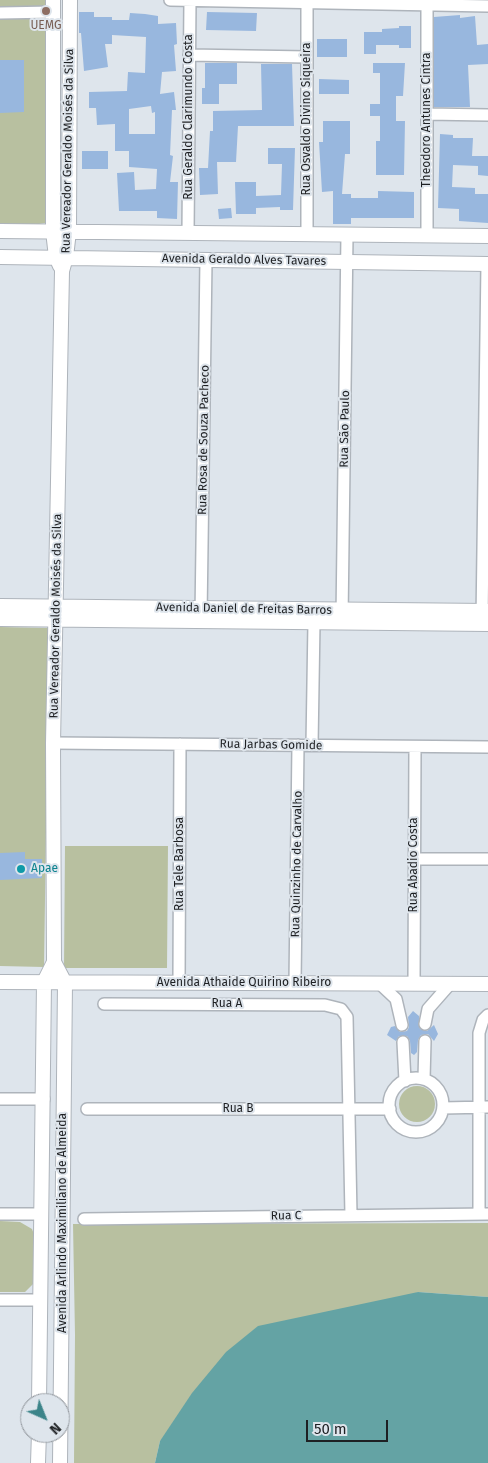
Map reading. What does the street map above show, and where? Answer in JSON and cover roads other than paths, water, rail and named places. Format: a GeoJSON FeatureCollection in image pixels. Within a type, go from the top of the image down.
{"type":"FeatureCollection","features":[{"type":"Feature","properties":{"kind":"street","name":"Rua Vereador Geraldo Moisés da Silva"},"geometry":{"type":"LineString","coordinates":[[61,262],[69,231],[70,0]]}},
{"type":"Feature","properties":{"kind":"street"},"geometry":{"type":"LineString","coordinates":[[170,0],[322,1],[488,6]]}},
{"type":"Feature","properties":{"kind":"street","name":"Rua Geraldo Clarimundo Costa"},"geometry":{"type":"LineString","coordinates":[[188,233],[190,0]]}},
{"type":"Feature","properties":{"kind":"street","name":"Rua Osvaldo Divino Siqueira"},"geometry":{"type":"LineString","coordinates":[[307,2],[307,235]]}},
{"type":"Feature","properties":{"kind":"street","name":"Theodoro Antunes Cintra"},"geometry":{"type":"LineString","coordinates":[[426,236],[427,5]]}},
{"type":"Feature","properties":{"kind":"street","name":"Rua Vereador Geraldo Moisés da Silva"},"geometry":{"type":"LineString","coordinates":[[44,982],[54,962],[53,742],[57,613],[61,262],[54,231],[53,6]]}},
{"type":"Feature","properties":{"kind":"street"},"geometry":{"type":"LineString","coordinates":[[0,13],[53,6]]}},
{"type":"Feature","properties":{"kind":"street"},"geometry":{"type":"LineString","coordinates":[[189,55],[307,57]]}},
{"type":"Feature","properties":{"kind":"street"},"geometry":{"type":"LineString","coordinates":[[427,114],[488,115]]}},
{"type":"Feature","properties":{"kind":"street","name":"Avenida Geraldo Alves Tavares"},"geometry":{"type":"LineString","coordinates":[[0,231],[488,236]]}},
{"type":"Feature","properties":{"kind":"street","name":"Rua São Paulo"},"geometry":{"type":"LineString","coordinates":[[342,616],[347,235]]}},
{"type":"Feature","properties":{"kind":"street","name":"Avenida Geraldo Alves Tavares"},"geometry":{"type":"LineString","coordinates":[[0,257],[61,262],[206,260],[488,264]]}},
{"type":"Feature","properties":{"kind":"street","name":"Rua Rosa de Souza Pacheco"},"geometry":{"type":"LineString","coordinates":[[201,615],[206,260]]}},
{"type":"Feature","properties":{"kind":"street"},"geometry":{"type":"LineString","coordinates":[[485,618],[488,264]]}},
{"type":"Feature","properties":{"kind":"street","name":"Avenida Daniel de Freitas Barros"},"geometry":{"type":"LineString","coordinates":[[0,606],[57,613],[485,618]]}},
{"type":"Feature","properties":{"kind":"street","name":"Avenida Daniel de Freitas Barros"},"geometry":{"type":"LineString","coordinates":[[0,619],[57,613]]}},
{"type":"Feature","properties":{"kind":"street","name":"Avenida Daniel de Freitas Barros"},"geometry":{"type":"LineString","coordinates":[[201,615],[314,622],[342,616]]}},
{"type":"Feature","properties":{"kind":"street"},"geometry":{"type":"LineString","coordinates":[[312,746],[314,622]]}},
{"type":"Feature","properties":{"kind":"street","name":"Rua Jarbas Gomide"},"geometry":{"type":"LineString","coordinates":[[53,742],[488,747]]}},
{"type":"Feature","properties":{"kind":"street","name":"Rua Tele Barbosa"},"geometry":{"type":"LineString","coordinates":[[179,983],[180,744]]}},
{"type":"Feature","properties":{"kind":"street","name":"Rua Quinzinho de Carvalho"},"geometry":{"type":"LineString","coordinates":[[295,983],[298,745]]}},
{"type":"Feature","properties":{"kind":"street","name":"Rua Abadio Costa"},"geometry":{"type":"LineString","coordinates":[[414,984],[415,746]]}},
{"type":"Feature","properties":{"kind":"street"},"geometry":{"type":"LineString","coordinates":[[414,858],[488,859]]}},
{"type":"Feature","properties":{"kind":"street","name":"Rua Vereador Geraldo Moisés da Silva"},"geometry":{"type":"LineString","coordinates":[[54,962],[65,983]]}},
{"type":"Feature","properties":{"kind":"street","name":"Avenida Athaide Quirino Ribeiro"},"geometry":{"type":"LineString","coordinates":[[0,982],[488,984]]}},
{"type":"Feature","properties":{"kind":"street","name":"Avenida Arlindo Maximiliano de Almeida"},"geometry":{"type":"LineString","coordinates":[[39,1393],[44,982]]}},
{"type":"Feature","properties":{"kind":"street","name":"Avenida Arlindo Maximiliano de Almeida"},"geometry":{"type":"LineString","coordinates":[[60,1463],[65,983]]}},
{"type":"Feature","properties":{"kind":"street"},"geometry":{"type":"LineString","coordinates":[[380,984],[396,999],[402,1025]]}},
{"type":"Feature","properties":{"kind":"street"},"geometry":{"type":"LineString","coordinates":[[425,1024],[428,1009],[450,984]]}},
{"type":"Feature","properties":{"kind":"street","name":"Rua A"},"geometry":{"type":"LineString","coordinates":[[104,1004],[325,1005],[341,1009],[347,1017],[349,1109]]}},
{"type":"Feature","properties":{"kind":"street"},"geometry":{"type":"LineString","coordinates":[[45,1011],[64,1010]]}},
{"type":"Feature","properties":{"kind":"street"},"geometry":{"type":"LineString","coordinates":[[483,1214],[484,1108],[479,1033],[483,1020],[488,1015]]}},
{"type":"Feature","properties":{"kind":"street"},"geometry":{"type":"LineString","coordinates":[[424,1041],[424,1079]]}},
{"type":"Feature","properties":{"kind":"street"},"geometry":{"type":"LineString","coordinates":[[403,1042],[404,1081]]}},
{"type":"Feature","properties":{"kind":"street"},"geometry":{"type":"LineString","coordinates":[[424,1079],[438,1090],[443,1108],[440,1117],[434,1125],[416,1132],[407,1130],[393,1118],[390,1109],[393,1092],[404,1081],[424,1079]]}},
{"type":"Feature","properties":{"kind":"street"},"geometry":{"type":"LineString","coordinates":[[0,1099],[44,1099]]}},
{"type":"Feature","properties":{"kind":"street"},"geometry":{"type":"LineString","coordinates":[[443,1108],[484,1108]]}},
{"type":"Feature","properties":{"kind":"street","name":"Rua B"},"geometry":{"type":"LineString","coordinates":[[87,1109],[390,1109]]}},
{"type":"Feature","properties":{"kind":"street"},"geometry":{"type":"LineString","coordinates":[[349,1109],[352,1216]]}},
{"type":"Feature","properties":{"kind":"street"},"geometry":{"type":"LineString","coordinates":[[0,1214],[41,1214]]}},
{"type":"Feature","properties":{"kind":"street","name":"Rua C"},"geometry":{"type":"LineString","coordinates":[[84,1219],[483,1214]]}},
{"type":"Feature","properties":{"kind":"street"},"geometry":{"type":"LineString","coordinates":[[0,1300],[40,1306],[62,1317]]}},
{"type":"Feature","properties":{"kind":"street"},"geometry":{"type":"LineString","coordinates":[[38,1463],[39,1443]]}},
{"type":"Feature","properties":{"kind":"water"},"geometry":{"type":"Polygon","coordinates":[[[418,1292],[488,1297],[488,1463],[155,1463],[160,1441],[192,1393],[226,1352],[258,1326],[418,1292]]]}},
{"type":"Feature","properties":{"kind":"place","name":"UEMG"},"geometry":{"type":"Point","coordinates":[46,11]}},
{"type":"Feature","properties":{"kind":"place","name":"Apae"},"geometry":{"type":"Point","coordinates":[21,869]}}]}
